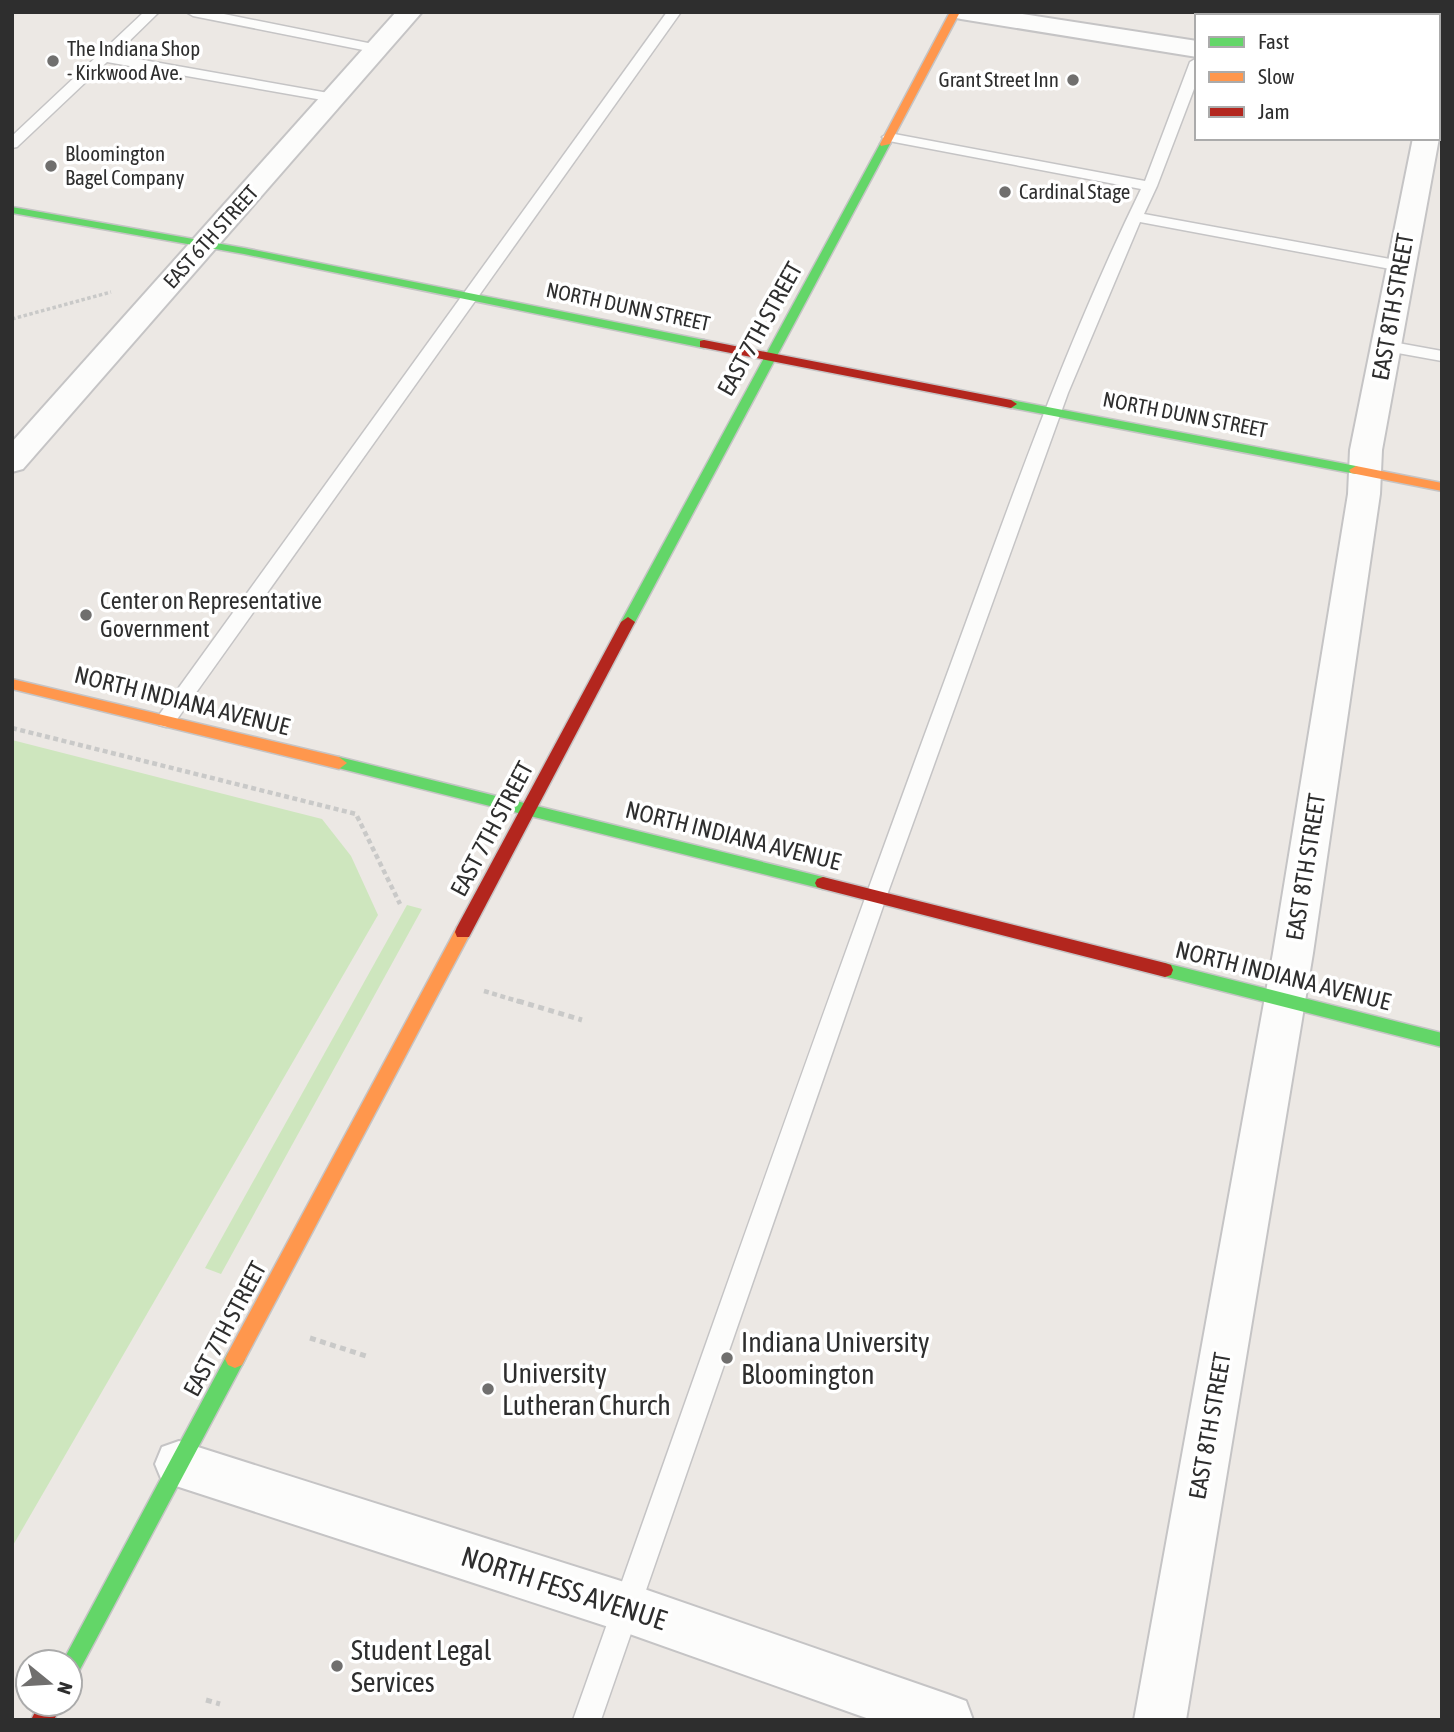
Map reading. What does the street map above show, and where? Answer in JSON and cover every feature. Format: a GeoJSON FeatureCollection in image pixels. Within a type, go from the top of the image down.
{"type":"FeatureCollection","features":[{"type":"Feature","properties":{"kind":"street","name":"EAST 6TH STREET"},"geometry":{"type":"LineString","coordinates":[[12,462],[410,12]]}},
{"type":"Feature","properties":{"kind":"street","name":"EAST 7TH STREET"},"geometry":{"type":"LineString","coordinates":[[81,1648],[955,12]]}},
{"type":"Feature","properties":{"kind":"street"},"geometry":{"type":"LineString","coordinates":[[961,12],[1195,49]]}},
{"type":"Feature","properties":{"kind":"street","name":"EAST 8TH STREET"},"geometry":{"type":"LineString","coordinates":[[1160,1720],[1293,953],[1367,473],[1366,450],[1401,266],[1426,217],[1426,140]]}},
{"type":"Feature","properties":{"kind":"street","name":"NORTH DUNN STREET"},"geometry":{"type":"LineString","coordinates":[[12,210],[205,244],[1442,487]]}},
{"type":"Feature","properties":{"kind":"street","name":"NORTH INDIANA AVENUE"},"geometry":{"type":"LineString","coordinates":[[12,684],[528,808],[1442,1040]]}},
{"type":"Feature","properties":{"kind":"street","name":"NORTH FESS AVENUE"},"geometry":{"type":"LineString","coordinates":[[179,1464],[624,1607],[947,1720]]}},
{"type":"Feature","properties":{"kind":"lane"},"geometry":{"type":"LineString","coordinates":[[12,144],[152,12]]}},
{"type":"Feature","properties":{"kind":"lane"},"geometry":{"type":"LineString","coordinates":[[194,12],[378,48]]}},
{"type":"Feature","properties":{"kind":"lane"},"geometry":{"type":"LineString","coordinates":[[166,720],[674,12]]}},
{"type":"Feature","properties":{"kind":"lane"},"geometry":{"type":"LineString","coordinates":[[104,57],[334,98]]}},
{"type":"Feature","properties":{"kind":"lane"},"geometry":{"type":"LineString","coordinates":[[587,1720],[624,1607],[648,1549],[876,895],[1056,411],[1114,262],[1150,186],[1195,67]]}},
{"type":"Feature","properties":{"kind":"lane"},"geometry":{"type":"LineString","coordinates":[[889,137],[1150,186]]}},
{"type":"Feature","properties":{"kind":"lane"},"geometry":{"type":"LineString","coordinates":[[1136,217],[1401,266]]}},
{"type":"Feature","properties":{"kind":"lane"},"geometry":{"type":"LineString","coordinates":[[1387,346],[1442,356]]}},
{"type":"Feature","properties":{"kind":"path"},"geometry":{"type":"LineString","coordinates":[[12,319],[116,290]]}},
{"type":"Feature","properties":{"kind":"path"},"geometry":{"type":"LineString","coordinates":[[12,728],[356,814],[400,904]]}},
{"type":"Feature","properties":{"kind":"path"},"geometry":{"type":"LineString","coordinates":[[484,991],[582,1020]]}},
{"type":"Feature","properties":{"kind":"path"},"geometry":{"type":"LineString","coordinates":[[310,1339],[369,1357]]}},
{"type":"Feature","properties":{"kind":"path"},"geometry":{"type":"LineString","coordinates":[[206,1700],[220,1704]]}},
{"type":"Feature","properties":{"kind":"green space"},"geometry":{"type":"Polygon","coordinates":[[[12,740],[322,819],[351,856],[378,915],[12,1547],[12,740]]]}},
{"type":"Feature","properties":{"kind":"green space"},"geometry":{"type":"Polygon","coordinates":[[[407,905],[422,909],[221,1274],[205,1268],[407,905]]]}},
{"type":"Feature","properties":{"kind":"traffic: fast"},"geometry":{"type":"LineString","coordinates":[[628,622],[885,144]]}},
{"type":"Feature","properties":{"kind":"traffic: fast"},"geometry":{"type":"LineString","coordinates":[[12,210],[244,251],[704,344]]}},
{"type":"Feature","properties":{"kind":"traffic: fast"},"geometry":{"type":"LineString","coordinates":[[1011,404],[1356,470]]}},
{"type":"Feature","properties":{"kind":"traffic: fast"},"geometry":{"type":"LineString","coordinates":[[339,763],[823,883]]}},
{"type":"Feature","properties":{"kind":"traffic: fast"},"geometry":{"type":"LineString","coordinates":[[1165,970],[1442,1040]]}},
{"type":"Feature","properties":{"kind":"traffic: fast"},"geometry":{"type":"LineString","coordinates":[[81,1648],[235,1359]]}},
{"type":"Feature","properties":{"kind":"traffic: slow"},"geometry":{"type":"LineString","coordinates":[[885,144],[955,12]]}},
{"type":"Feature","properties":{"kind":"traffic: slow"},"geometry":{"type":"LineString","coordinates":[[1356,470],[1442,487]]}},
{"type":"Feature","properties":{"kind":"traffic: slow"},"geometry":{"type":"LineString","coordinates":[[12,684],[339,763]]}},
{"type":"Feature","properties":{"kind":"traffic: slow"},"geometry":{"type":"LineString","coordinates":[[235,1359],[463,932]]}},
{"type":"Feature","properties":{"kind":"traffic: jam"},"geometry":{"type":"LineString","coordinates":[[704,344],[1011,404]]}},
{"type":"Feature","properties":{"kind":"traffic: jam"},"geometry":{"type":"LineString","coordinates":[[463,932],[628,622]]}},
{"type":"Feature","properties":{"kind":"traffic: jam"},"geometry":{"type":"LineString","coordinates":[[823,883],[1165,970]]}},
{"type":"Feature","properties":{"kind":"place","name":"The Indiana Shop - Kirkwood Ave."},"geometry":{"type":"Point","coordinates":[53,61]}},
{"type":"Feature","properties":{"kind":"place","name":"Grant Street Inn"},"geometry":{"type":"Point","coordinates":[1073,80]}},
{"type":"Feature","properties":{"kind":"place","name":"Bloomington Bagel Company"},"geometry":{"type":"Point","coordinates":[51,166]}},
{"type":"Feature","properties":{"kind":"place","name":"Cardinal Stage"},"geometry":{"type":"Point","coordinates":[1005,192]}},
{"type":"Feature","properties":{"kind":"place","name":"Center on Representative Government"},"geometry":{"type":"Point","coordinates":[86,615]}},
{"type":"Feature","properties":{"kind":"place","name":"Indiana University Bloomington"},"geometry":{"type":"Point","coordinates":[727,1358]}},
{"type":"Feature","properties":{"kind":"place","name":"University Lutheran Church"},"geometry":{"type":"Point","coordinates":[488,1389]}},
{"type":"Feature","properties":{"kind":"place","name":"Student Legal Services"},"geometry":{"type":"Point","coordinates":[337,1666]}}]}
